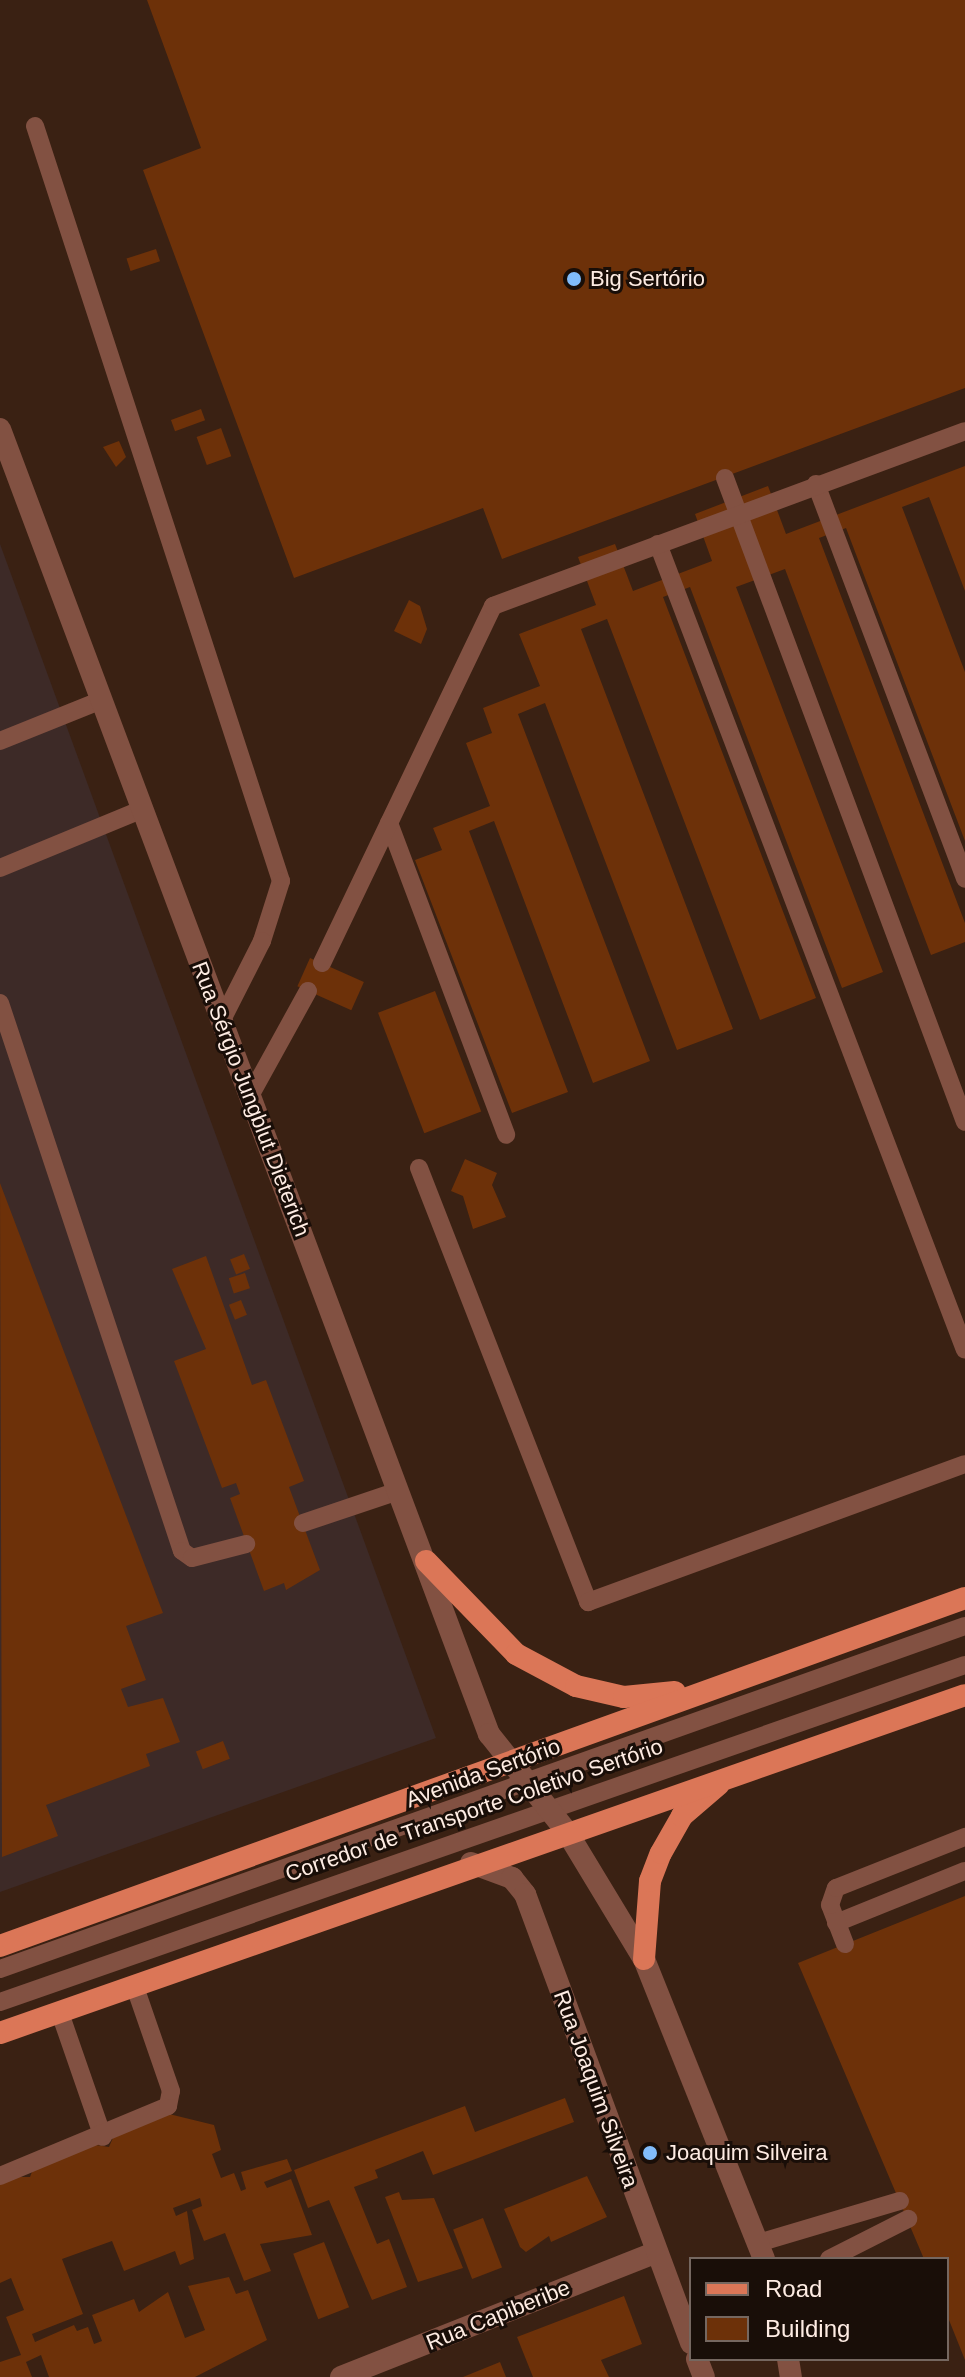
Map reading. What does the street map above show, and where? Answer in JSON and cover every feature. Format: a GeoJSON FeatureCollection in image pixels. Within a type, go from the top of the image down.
{"type":"FeatureCollection","features":[{"type":"Feature","properties":{"kind":"main road"},"geometry":{"type":"LineString","coordinates":[[426,1561],[516,1654],[576,1686],[624,1697],[704,1689]]}},
{"type":"Feature","properties":{"kind":"main road","name":"Avenida Sertório"},"geometry":{"type":"LineString","coordinates":[[0,1946],[512,1763],[704,1689],[960,1598]]}},
{"type":"Feature","properties":{"kind":"main road"},"geometry":{"type":"LineString","coordinates":[[0,2033],[135,1987],[471,1863],[965,1695]]}},
{"type":"Feature","properties":{"kind":"main road"},"geometry":{"type":"LineString","coordinates":[[644,1959],[650,1881],[661,1853],[682,1816],[725,1779]]}},
{"type":"Feature","properties":{"kind":"street","name":"Rua Sérgio Jungblut Dieterich"},"geometry":{"type":"LineString","coordinates":[[0,429],[489,1734],[512,1763]]}},
{"type":"Feature","properties":{"kind":"street"},"geometry":{"type":"LineString","coordinates":[[512,1763],[567,1832],[644,1959],[761,2251]]}},
{"type":"Feature","properties":{"kind":"street","name":"Rua Joaquim Silveira"},"geometry":{"type":"LineString","coordinates":[[471,1863],[512,1878],[525,1894],[689,2338]]}},
{"type":"Feature","properties":{"kind":"street","name":"Rua Capiberibe"},"geometry":{"type":"LineString","coordinates":[[341,2377],[656,2252]]}},
{"type":"Feature","properties":{"kind":"lane"},"geometry":{"type":"LineString","coordinates":[[35,126],[281,881],[222,1020]]}},
{"type":"Feature","properties":{"kind":"lane"},"geometry":{"type":"LineString","coordinates":[[322,963],[493,606],[965,431]]}},
{"type":"Feature","properties":{"kind":"lane"},"geometry":{"type":"LineString","coordinates":[[725,478],[965,1122]]}},
{"type":"Feature","properties":{"kind":"lane"},"geometry":{"type":"LineString","coordinates":[[816,484],[965,879]]}},
{"type":"Feature","properties":{"kind":"lane"},"geometry":{"type":"LineString","coordinates":[[658,544],[965,1350]]}},
{"type":"Feature","properties":{"kind":"lane"},"geometry":{"type":"LineString","coordinates":[[0,741],[102,700]]}},
{"type":"Feature","properties":{"kind":"lane"},"geometry":{"type":"LineString","coordinates":[[0,868],[143,809]]}},
{"type":"Feature","properties":{"kind":"lane"},"geometry":{"type":"LineString","coordinates":[[389,823],[506,1135]]}},
{"type":"Feature","properties":{"kind":"lane"},"geometry":{"type":"LineString","coordinates":[[250,1096],[308,991]]}},
{"type":"Feature","properties":{"kind":"lane"},"geometry":{"type":"LineString","coordinates":[[0,1003],[182,1551],[192,1558],[246,1544]]}},
{"type":"Feature","properties":{"kind":"lane"},"geometry":{"type":"LineString","coordinates":[[419,1168],[588,1602],[965,1464]]}},
{"type":"Feature","properties":{"kind":"lane"},"geometry":{"type":"LineString","coordinates":[[303,1523],[398,1491]]}},
{"type":"Feature","properties":{"kind":"lane","name":"Corredor de Transporte Coletivo Sertório"},"geometry":{"type":"LineString","coordinates":[[0,1969],[965,1626]]}},
{"type":"Feature","properties":{"kind":"lane","name":"Corredor de Transporte Coletivo Sertório"},"geometry":{"type":"LineString","coordinates":[[0,2002],[965,1665]]}},
{"type":"Feature","properties":{"kind":"lane"},"geometry":{"type":"LineString","coordinates":[[845,1944],[830,1905],[836,1888],[965,1837]]}},
{"type":"Feature","properties":{"kind":"lane"},"geometry":{"type":"LineString","coordinates":[[836,1923],[965,1871]]}},
{"type":"Feature","properties":{"kind":"lane"},"geometry":{"type":"LineString","coordinates":[[0,2176],[162,2111],[172,2099],[135,1987]]}},
{"type":"Feature","properties":{"kind":"lane"},"geometry":{"type":"LineString","coordinates":[[60,2013],[103,2137]]}},
{"type":"Feature","properties":{"kind":"lane"},"geometry":{"type":"LineString","coordinates":[[761,2251],[820,2225],[900,2201]]}},
{"type":"Feature","properties":{"kind":"lane"},"geometry":{"type":"LineString","coordinates":[[834,2257],[908,2219]]}},
{"type":"Feature","properties":{"kind":"lane"},"geometry":{"type":"LineString","coordinates":[[820,2225],[829,2257]]}},
{"type":"Feature","properties":{"kind":"shaded area"},"geometry":{"type":"Polygon","coordinates":[[[0,544],[436,1738],[0,1892],[0,544]]]}},
{"type":"Feature","properties":{"kind":"building","name":"Big Sertório"},"geometry":{"type":"Polygon","coordinates":[[[147,0],[965,0],[965,388],[502,559],[483,508],[294,578],[143,170],[201,148],[147,0]]]}},
{"type":"Feature","properties":{"kind":"building"},"geometry":{"type":"Polygon","coordinates":[[[156,249],[160,261],[131,271],[127,259],[156,249]]]}},
{"type":"Feature","properties":{"kind":"building"},"geometry":{"type":"Polygon","coordinates":[[[201,409],[205,420],[175,431],[171,420],[201,409]]]}},
{"type":"Feature","properties":{"kind":"building"},"geometry":{"type":"Polygon","coordinates":[[[221,428],[231,456],[207,465],[197,437],[221,428]]]}},
{"type":"Feature","properties":{"kind":"building"},"geometry":{"type":"Polygon","coordinates":[[[119,441],[126,457],[116,467],[103,447],[119,441]]]}},
{"type":"Feature","properties":{"kind":"building"},"geometry":{"type":"Polygon","coordinates":[[[965,466],[965,591],[929,497],[902,507],[965,672],[965,841],[846,528],[819,538],[965,923],[965,942],[931,955],[785,569],[736,587],[883,972],[842,988],[690,587],[663,597],[816,998],[760,1020],[607,619],[581,629],[733,1029],[677,1050],[545,703],[518,714],[650,1061],[593,1083],[494,821],[469,831],[568,1092],[512,1113],[415,860],[442,850],[433,828],[490,806],[466,743],[492,733],[483,708],[540,686],[519,634],[596,605],[578,557],[615,544],[633,591],[712,561],[695,514],[768,486],[786,534],[965,466]]]}},
{"type":"Feature","properties":{"kind":"building"},"geometry":{"type":"Polygon","coordinates":[[[409,600],[420,606],[427,629],[421,644],[394,631],[409,600]]]}},
{"type":"Feature","properties":{"kind":"building"},"geometry":{"type":"Polygon","coordinates":[[[310,958],[364,982],[351,1010],[297,986],[310,958]]]}},
{"type":"Feature","properties":{"kind":"building"},"geometry":{"type":"Polygon","coordinates":[[[435,991],[481,1111],[424,1133],[378,1013],[435,991]]]}},
{"type":"Feature","properties":{"kind":"building"},"geometry":{"type":"Polygon","coordinates":[[[465,1159],[497,1173],[492,1185],[506,1217],[473,1229],[463,1196],[451,1191],[465,1159]]]}},
{"type":"Feature","properties":{"kind":"building"},"geometry":{"type":"Polygon","coordinates":[[[0,1183],[163,1613],[126,1626],[146,1680],[121,1689],[128,1707],[163,1698],[180,1742],[146,1754],[150,1766],[46,1805],[58,1836],[2,1857],[0,1183]]]}},
{"type":"Feature","properties":{"kind":"building"},"geometry":{"type":"Polygon","coordinates":[[[244,1254],[250,1269],[236,1274],[230,1260],[244,1254]]]}},
{"type":"Feature","properties":{"kind":"building"},"geometry":{"type":"Polygon","coordinates":[[[206,1256],[252,1385],[266,1380],[304,1481],[289,1487],[320,1570],[286,1590],[284,1583],[264,1591],[230,1498],[240,1494],[236,1483],[222,1488],[174,1361],[206,1349],[172,1269],[206,1256]]]}},
{"type":"Feature","properties":{"kind":"building"},"geometry":{"type":"Polygon","coordinates":[[[245,1273],[250,1288],[234,1293],[229,1278],[245,1273]]]}},
{"type":"Feature","properties":{"kind":"building"},"geometry":{"type":"Polygon","coordinates":[[[241,1300],[247,1315],[235,1320],[229,1305],[241,1300]]]}},
{"type":"Feature","properties":{"kind":"building"},"geometry":{"type":"Polygon","coordinates":[[[223,1741],[230,1759],[203,1769],[196,1751],[223,1741]]]}},
{"type":"Feature","properties":{"kind":"building"},"geometry":{"type":"Polygon","coordinates":[[[965,1896],[965,2360],[949,2320],[949,2257],[923,2257],[798,1963],[965,1896]]]}},
{"type":"Feature","properties":{"kind":"building"},"geometry":{"type":"Polygon","coordinates":[[[565,2098],[574,2122],[433,2175],[423,2151],[375,2170],[378,2178],[354,2187],[377,2244],[389,2239],[407,2287],[372,2300],[329,2200],[308,2208],[294,2170],[465,2106],[475,2132],[565,2098]]]}},
{"type":"Feature","properties":{"kind":"building"},"geometry":{"type":"Polygon","coordinates":[[[169,2114],[214,2125],[221,2150],[212,2154],[221,2178],[234,2173],[241,2191],[246,2189],[241,2172],[287,2159],[292,2171],[264,2182],[267,2188],[291,2179],[312,2235],[260,2244],[271,2271],[244,2281],[225,2233],[204,2241],[192,2210],[202,2206],[200,2198],[173,2208],[176,2216],[187,2211],[194,2259],[180,2265],[175,2251],[124,2271],[112,2241],[62,2259],[83,2314],[32,2334],[35,2342],[74,2325],[77,2331],[88,2327],[94,2344],[102,2341],[92,2315],[134,2299],[139,2312],[168,2292],[185,2338],[205,2330],[188,2286],[229,2277],[236,2294],[248,2290],[267,2340],[195,2377],[49,2377],[41,2355],[26,2362],[32,2377],[0,2377],[0,2362],[21,2355],[6,2317],[24,2310],[11,2278],[0,2283],[0,2177],[30,2177],[35,2164],[89,2144],[109,2147],[115,2133],[169,2114]]]}},
{"type":"Feature","properties":{"kind":"building"},"geometry":{"type":"Polygon","coordinates":[[[587,2176],[607,2217],[551,2242],[549,2236],[526,2252],[520,2247],[504,2209],[587,2176]]]}},
{"type":"Feature","properties":{"kind":"building"},"geometry":{"type":"Polygon","coordinates":[[[399,2192],[402,2200],[434,2198],[463,2268],[418,2282],[385,2197],[399,2192]]]}},
{"type":"Feature","properties":{"kind":"building"},"geometry":{"type":"Polygon","coordinates":[[[483,2218],[502,2267],[472,2279],[453,2229],[483,2218]]]}},
{"type":"Feature","properties":{"kind":"building"},"geometry":{"type":"Polygon","coordinates":[[[324,2242],[349,2307],[318,2319],[293,2254],[324,2242]]]}},
{"type":"Feature","properties":{"kind":"building"},"geometry":{"type":"Polygon","coordinates":[[[624,2296],[642,2344],[601,2360],[609,2377],[533,2377],[517,2337],[624,2296]]]}},
{"type":"Feature","properties":{"kind":"building"},"geometry":{"type":"Polygon","coordinates":[[[500,2362],[506,2377],[463,2377],[500,2362]]]}},
{"type":"Feature","properties":{"kind":"place","name":"Big Sertório"},"geometry":{"type":"Point","coordinates":[574,279]}},
{"type":"Feature","properties":{"kind":"place","name":"Joaquim Silveira"},"geometry":{"type":"Point","coordinates":[650,2153]}}]}
